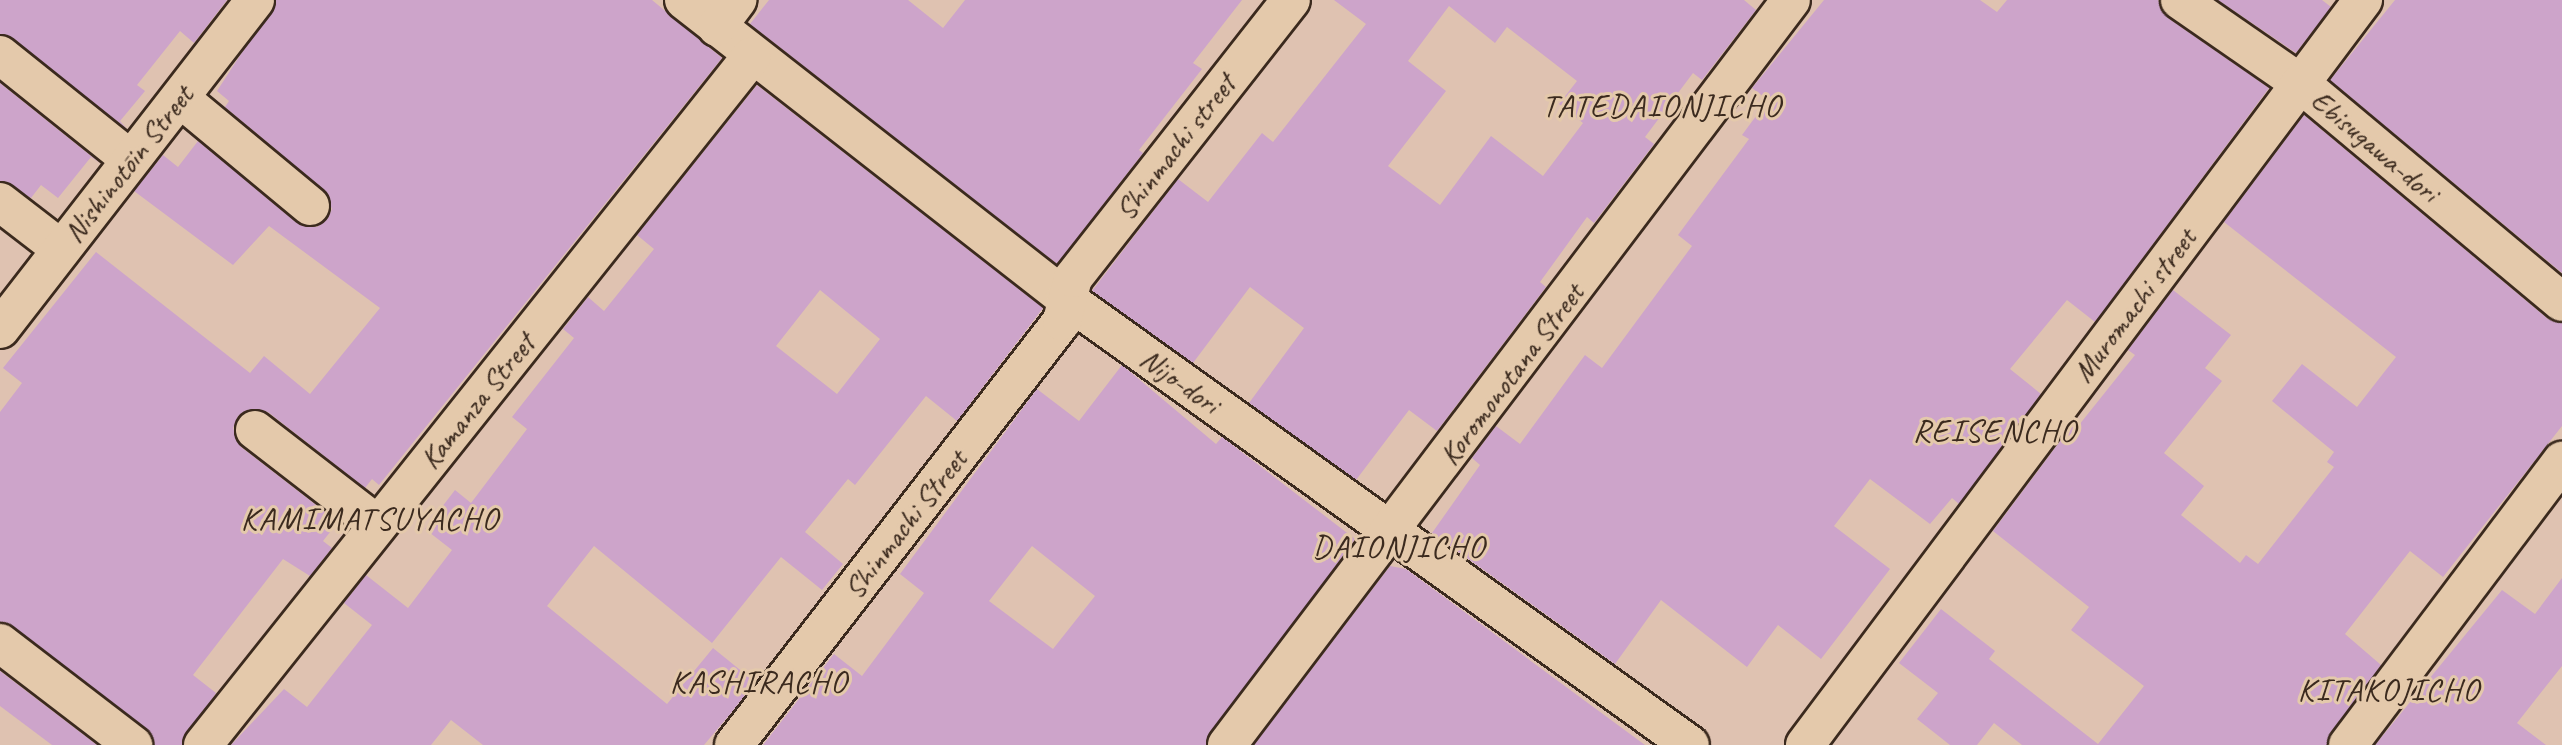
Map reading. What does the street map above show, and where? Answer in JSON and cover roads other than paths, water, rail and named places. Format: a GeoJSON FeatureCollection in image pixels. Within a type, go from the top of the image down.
{"type":"FeatureCollection","features":[{"type":"Feature","properties":{"kind":"street","name":"Nishinotōin Street"},"geometry":{"type":"LineString","coordinates":[[0,329],[255,0]]}},
{"type":"Feature","properties":{"kind":"street","name":"Nijo-dori"},"geometry":{"type":"LineString","coordinates":[[684,0],[727,13],[751,57],[1065,298],[1689,745]]}},
{"type":"Feature","properties":{"kind":"street","name":"Shinmachi street"},"geometry":{"type":"LineString","coordinates":[[1065,298],[1073,278],[1290,0]]}},
{"type":"Feature","properties":{"kind":"street","name":"Koromonotana Street"},"geometry":{"type":"LineString","coordinates":[[1227,745],[1393,533],[1791,0]]}},
{"type":"Feature","properties":{"kind":"street","name":"Ebisugawa-dori"},"geometry":{"type":"LineString","coordinates":[[2180,0],[2300,83],[2562,302]]}},
{"type":"Feature","properties":{"kind":"street","name":"Muromachi street"},"geometry":{"type":"LineString","coordinates":[[1805,745],[2363,0]]}},
{"type":"Feature","properties":{"kind":"street"},"geometry":{"type":"LineString","coordinates":[[0,55],[130,159]]}},
{"type":"Feature","properties":{"kind":"street","name":"Kamanza Street"},"geometry":{"type":"LineString","coordinates":[[202,745],[751,57]]}},
{"type":"Feature","properties":{"kind":"street"},"geometry":{"type":"LineString","coordinates":[[180,98],[310,206]]}},
{"type":"Feature","properties":{"kind":"street"},"geometry":{"type":"LineString","coordinates":[[0,202],[61,249]]}},
{"type":"Feature","properties":{"kind":"street","name":"Shinmachi Street"},"geometry":{"type":"LineString","coordinates":[[734,745],[1062,321],[1065,298]]}},
{"type":"Feature","properties":{"kind":"street"},"geometry":{"type":"LineString","coordinates":[[255,430],[378,525]]}},
{"type":"Feature","properties":{"kind":"street"},"geometry":{"type":"LineString","coordinates":[[2348,745],[2562,461]]}},
{"type":"Feature","properties":{"kind":"street"},"geometry":{"type":"LineString","coordinates":[[0,643],[133,745]]}},
{"type":"Feature","properties":{"kind":"district","name":"TATEDAIONJICHO"},"geometry":{"type":"Point","coordinates":[1662,106]}},
{"type":"Feature","properties":{"kind":"district","name":"REISENCHO"},"geometry":{"type":"Point","coordinates":[1995,431]}},
{"type":"Feature","properties":{"kind":"district","name":"KAMIMATSUYACHO"},"geometry":{"type":"Point","coordinates":[370,519]}},
{"type":"Feature","properties":{"kind":"district","name":"DAIONJICHO"},"geometry":{"type":"Point","coordinates":[1399,547]}},
{"type":"Feature","properties":{"kind":"district","name":"KASHIRACHO"},"geometry":{"type":"Point","coordinates":[759,682]}},
{"type":"Feature","properties":{"kind":"district","name":"KITAKOJICHO"},"geometry":{"type":"Point","coordinates":[2389,690]}}]}
